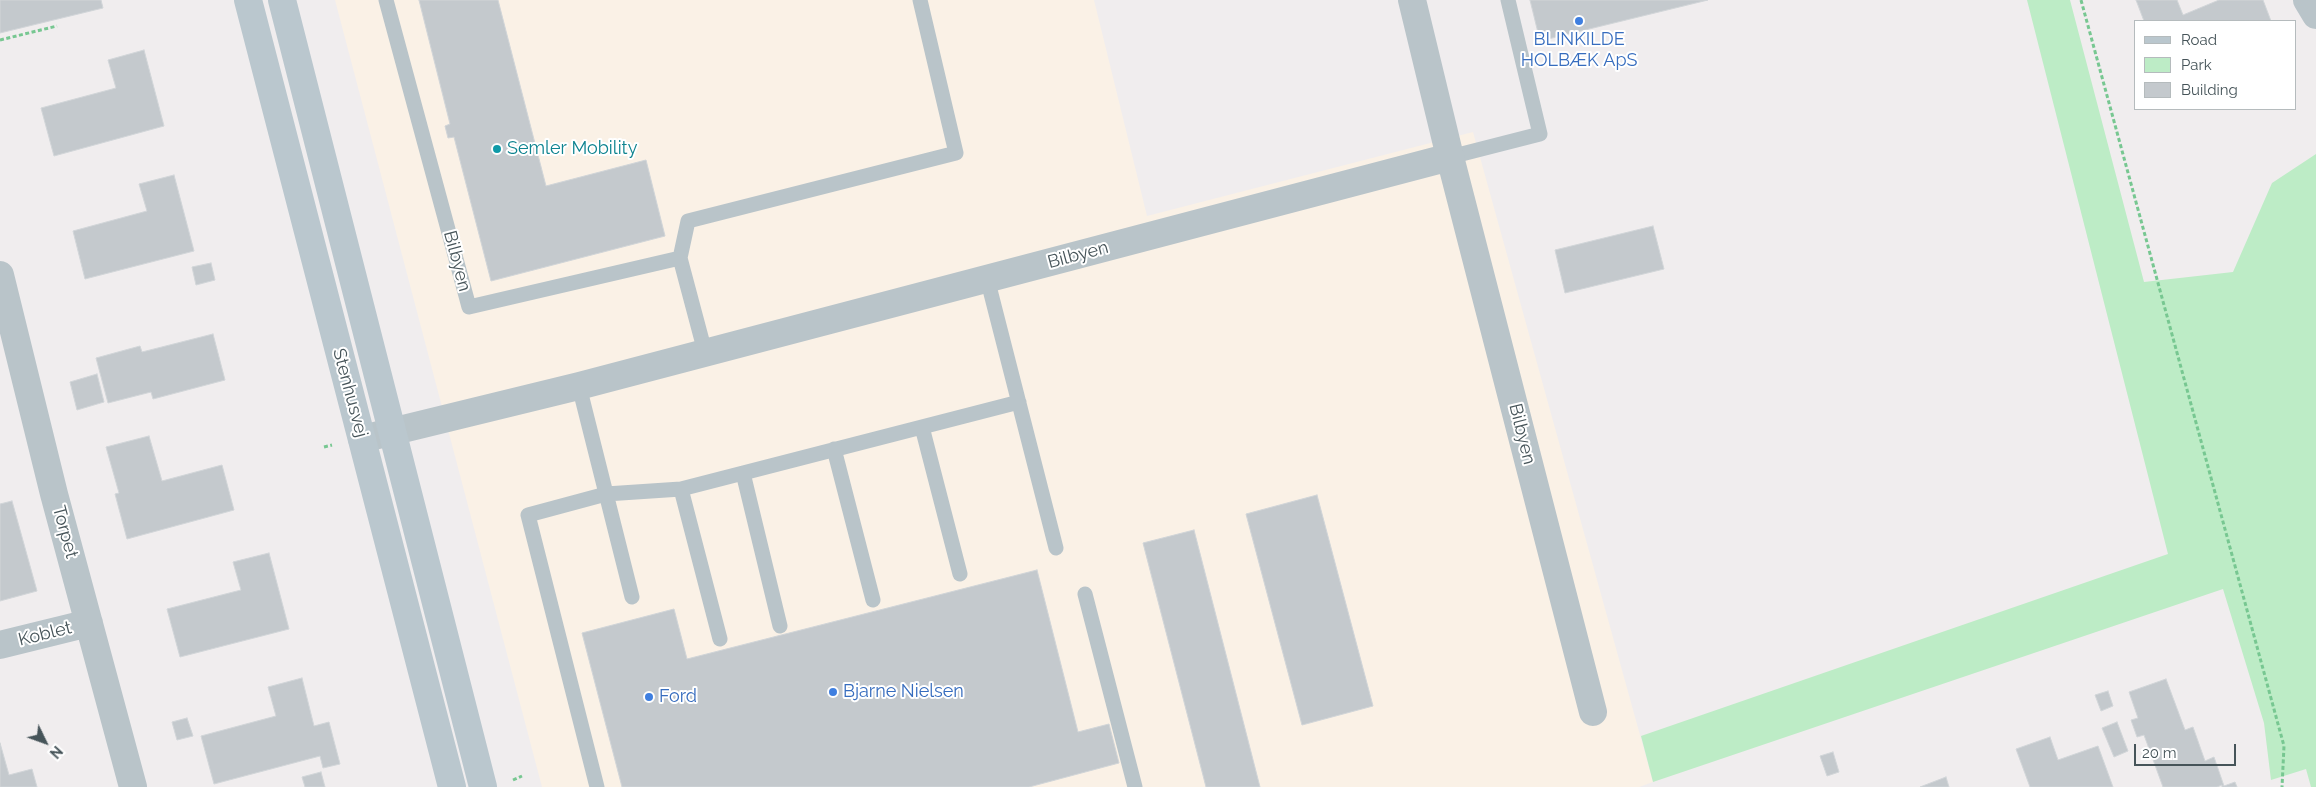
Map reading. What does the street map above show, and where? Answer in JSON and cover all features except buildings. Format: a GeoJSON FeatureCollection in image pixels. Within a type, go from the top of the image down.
{"type":"FeatureCollection","features":[{"type":"Feature","properties":{"kind":"street","name":"Stenhusvej"},"geometry":{"type":"LineString","coordinates":[[248,0],[452,787]]}},
{"type":"Feature","properties":{"kind":"street","name":"Stenhusvej"},"geometry":{"type":"LineString","coordinates":[[282,0],[483,787]]}},
{"type":"Feature","properties":{"kind":"street","name":"Bilbyen"},"geometry":{"type":"LineString","coordinates":[[1412,0],[1450,157],[1593,712]]}},
{"type":"Feature","properties":{"kind":"street"},"geometry":{"type":"LineString","coordinates":[[2307,0],[2316,15]]}},
{"type":"Feature","properties":{"kind":"street","name":"Bilbyen"},"geometry":{"type":"LineString","coordinates":[[362,439],[579,386],[1450,157]]}},
{"type":"Feature","properties":{"kind":"street","name":"Torpet"},"geometry":{"type":"LineString","coordinates":[[0,275],[48,468],[133,787]]}},
{"type":"Feature","properties":{"kind":"street","name":"Koblet"},"geometry":{"type":"LineString","coordinates":[[0,645],[90,623]]}},
{"type":"Feature","properties":{"kind":"lane","name":"Bilbyen"},"geometry":{"type":"LineString","coordinates":[[386,0],[469,307],[680,258]]}},
{"type":"Feature","properties":{"kind":"lane"},"geometry":{"type":"LineString","coordinates":[[705,352],[680,258],[688,221],[956,153],[920,0]]}},
{"type":"Feature","properties":{"kind":"lane"},"geometry":{"type":"LineString","coordinates":[[1450,157],[1540,134],[1508,0]]}},
{"type":"Feature","properties":{"kind":"lane"},"geometry":{"type":"LineString","coordinates":[[987,278],[1056,548]]}},
{"type":"Feature","properties":{"kind":"lane"},"geometry":{"type":"LineString","coordinates":[[579,386],[632,597]]}},
{"type":"Feature","properties":{"kind":"lane"},"geometry":{"type":"LineString","coordinates":[[597,787],[528,515],[606,494],[681,489],[1019,402]]}},
{"type":"Feature","properties":{"kind":"lane"},"geometry":{"type":"LineString","coordinates":[[922,427],[960,574]]}},
{"type":"Feature","properties":{"kind":"lane"},"geometry":{"type":"LineString","coordinates":[[834,449],[873,600]]}},
{"type":"Feature","properties":{"kind":"lane"},"geometry":{"type":"LineString","coordinates":[[743,473],[780,626]]}},
{"type":"Feature","properties":{"kind":"lane"},"geometry":{"type":"LineString","coordinates":[[681,489],[720,639]]}},
{"type":"Feature","properties":{"kind":"lane"},"geometry":{"type":"LineString","coordinates":[[1085,594],[1134,787]]}},
{"type":"Feature","properties":{"kind":"path"},"geometry":{"type":"LineString","coordinates":[[2081,0],[2284,746],[2282,787]]}},
{"type":"Feature","properties":{"kind":"path"},"geometry":{"type":"LineString","coordinates":[[0,40],[58,26]]}},
{"type":"Feature","properties":{"kind":"shaded area"},"geometry":{"type":"Polygon","coordinates":[[[335,0],[1094,0],[1147,216],[1473,132],[1653,782],[1639,787],[542,787],[335,0]]]}},
{"type":"Feature","properties":{"kind":"green space"},"geometry":{"type":"Polygon","coordinates":[[[2027,0],[2070,0],[2144,282],[2233,272],[2272,183],[2316,154],[2316,787],[2311,787],[2306,769],[2271,780],[2264,723],[2223,589],[1653,782],[1641,736],[2168,554],[2027,0]]]}},
{"type":"Feature","properties":{"kind":"place","name":"BLINKILDE HOLBÆK ApS"},"geometry":{"type":"Point","coordinates":[1579,21]}},
{"type":"Feature","properties":{"kind":"place","name":"Semler Mobility"},"geometry":{"type":"Point","coordinates":[497,149]}},
{"type":"Feature","properties":{"kind":"place","name":"Bjarne Nielsen"},"geometry":{"type":"Point","coordinates":[833,692]}},
{"type":"Feature","properties":{"kind":"place","name":"Ford"},"geometry":{"type":"Point","coordinates":[649,697]}}]}
